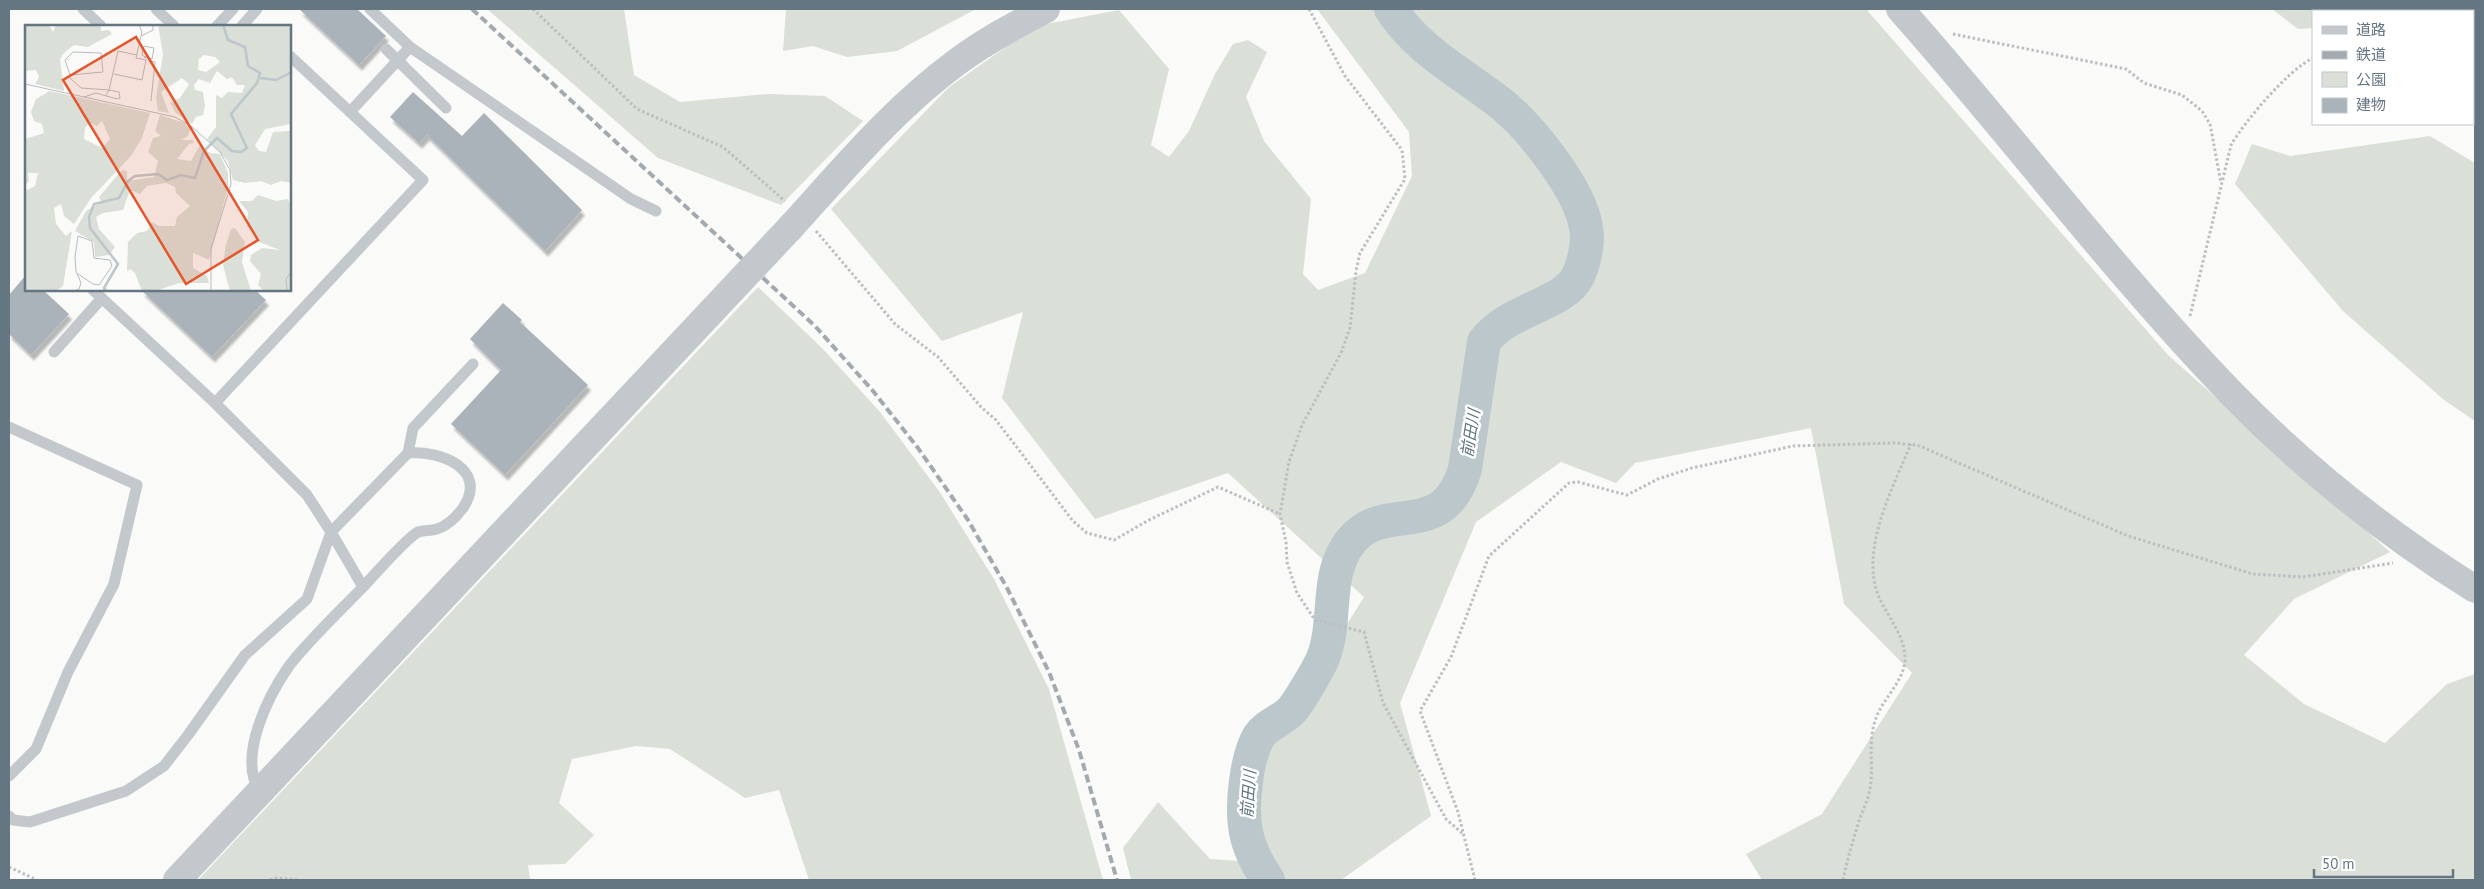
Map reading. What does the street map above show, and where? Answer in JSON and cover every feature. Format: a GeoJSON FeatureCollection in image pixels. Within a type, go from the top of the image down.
{"type":"FeatureCollection","features":[{"type":"Feature","properties":{"kind":"street"},"geometry":{"type":"LineString","coordinates":[[177,880],[880,131],[931,83],[957,62],[1003,31],[1046,9]]}},
{"type":"Feature","properties":{"kind":"street"},"geometry":{"type":"LineString","coordinates":[[1900,9],[1920,30],[2180,338],[2233,395],[2315,472],[2424,557],[2475,589]]}},
{"type":"Feature","properties":{"kind":"lane"},"geometry":{"type":"LineString","coordinates":[[83,9],[100,25]]}},
{"type":"Feature","properties":{"kind":"lane"},"geometry":{"type":"LineString","coordinates":[[156,9],[173,25]]}},
{"type":"Feature","properties":{"kind":"lane"},"geometry":{"type":"LineString","coordinates":[[218,25],[233,9]]}},
{"type":"Feature","properties":{"kind":"lane"},"geometry":{"type":"LineString","coordinates":[[370,9],[410,47],[631,199],[656,211]]}},
{"type":"Feature","properties":{"kind":"lane"},"geometry":{"type":"LineString","coordinates":[[243,25],[250,11]]}},
{"type":"Feature","properties":{"kind":"lane"},"geometry":{"type":"LineString","coordinates":[[350,112],[410,47]]}},
{"type":"Feature","properties":{"kind":"lane"},"geometry":{"type":"LineString","coordinates":[[386,49],[446,108]]}},
{"type":"Feature","properties":{"kind":"lane"},"geometry":{"type":"LineString","coordinates":[[215,403],[423,180],[291,57]]}},
{"type":"Feature","properties":{"kind":"lane"},"geometry":{"type":"LineString","coordinates":[[54,352],[98,294],[215,403],[307,495],[363,587]]}},
{"type":"Feature","properties":{"kind":"lane"},"geometry":{"type":"LineString","coordinates":[[9,816],[13,820],[30,822],[126,791],[164,766],[245,655],[307,599],[331,532],[408,453],[413,428],[473,364]]}},
{"type":"Feature","properties":{"kind":"lane"},"geometry":{"type":"LineString","coordinates":[[9,428],[137,485],[114,584],[68,672],[36,749],[9,776]]}},
{"type":"Feature","properties":{"kind":"lane"},"geometry":{"type":"LineString","coordinates":[[260,792],[253,783],[251,752],[258,728],[272,696],[289,666],[418,532],[438,529],[450,522],[462,508],[471,492],[470,481],[464,470],[453,462],[439,454],[424,451],[408,453]]}},
{"type":"Feature","properties":{"kind":"path"},"geometry":{"type":"LineString","coordinates":[[533,9],[637,109],[723,147],[760,181],[896,324],[938,357],[981,407],[996,420],[1073,521],[1087,533],[1114,540],[1149,520],[1218,487],[1280,514]]}},
{"type":"Feature","properties":{"kind":"path"},"geometry":{"type":"LineString","coordinates":[[1308,9],[1345,76],[1402,150],[1405,178],[1360,253],[1356,271],[1350,328],[1341,353],[1302,425],[1289,462],[1280,514],[1286,542],[1287,562],[1297,593],[1315,620],[1364,632],[1383,703],[1446,819],[1464,834]]}},
{"type":"Feature","properties":{"kind":"path"},"geometry":{"type":"LineString","coordinates":[[1920,30],[1955,35],[2126,69],[2144,83],[2182,95],[2202,111],[2210,124],[2221,183]]}},
{"type":"Feature","properties":{"kind":"path"},"geometry":{"type":"LineString","coordinates":[[2180,338],[2197,296],[2231,145],[2240,128],[2296,69],[2312,59]]}},
{"type":"Feature","properties":{"kind":"path"},"geometry":{"type":"LineString","coordinates":[[1475,880],[1458,812],[1420,711],[1450,657],[1489,556],[1568,483],[1578,482],[1627,495],[1658,479],[1692,468],[1792,446],[1894,442],[1917,445],[2128,536],[2253,574],[2304,578],[2424,557]]}},
{"type":"Feature","properties":{"kind":"path"},"geometry":{"type":"LineString","coordinates":[[1843,880],[1855,834],[1869,794],[1869,757],[1875,721],[1885,698],[1900,677],[1905,659],[1900,637],[1879,596],[1873,570],[1878,530],[1910,444]]}},
{"type":"Feature","properties":{"kind":"path"},"geometry":{"type":"LineString","coordinates":[[9,867],[37,880]]}},
{"type":"Feature","properties":{"kind":"path"},"geometry":{"type":"LineString","coordinates":[[270,880],[277,878],[300,880]]}},
{"type":"Feature","properties":{"kind":"green space"},"geometry":{"type":"Polygon","coordinates":[[[487,9],[624,9],[634,75],[680,102],[768,94],[825,96],[863,121],[781,205],[658,158],[487,9]]]}},
{"type":"Feature","properties":{"kind":"green space"},"geometry":{"type":"Polygon","coordinates":[[[786,9],[976,9],[897,51],[847,57],[813,46],[783,51],[786,9]]]}},
{"type":"Feature","properties":{"kind":"green space"},"geometry":{"type":"Polygon","coordinates":[[[1317,9],[1866,9],[2168,355],[2390,552],[2294,599],[2244,655],[2304,704],[2385,743],[2447,684],[2475,674],[2475,880],[1762,880],[1746,854],[1822,814],[1912,673],[1844,604],[1811,428],[1635,463],[1616,483],[1561,462],[1476,522],[1400,703],[1431,816],[1341,880],[1131,880],[1123,848],[1158,802],[1210,859],[1241,861],[1270,747],[1364,597],[1228,473],[1095,519],[1002,398],[1023,312],[942,341],[831,209],[949,87],[1036,26],[1119,10],[1169,69],[1151,145],[1169,157],[1189,131],[1215,74],[1233,44],[1248,40],[1267,52],[1246,97],[1264,141],[1311,199],[1303,274],[1318,290],[1365,273],[1412,176],[1409,132],[1317,9]]]}},
{"type":"Feature","properties":{"kind":"green space"},"geometry":{"type":"Polygon","coordinates":[[[2272,9],[2465,9],[2312,10],[2312,28],[2298,29],[2272,9]]]}},
{"type":"Feature","properties":{"kind":"green space"},"geometry":{"type":"Polygon","coordinates":[[[2430,136],[2475,163],[2475,421],[2444,400],[2343,311],[2235,184],[2252,144],[2290,156],[2430,136]]]}},
{"type":"Feature","properties":{"kind":"green space"},"geometry":{"type":"Polygon","coordinates":[[[758,287],[823,349],[880,412],[939,491],[994,579],[1049,689],[1103,880],[809,880],[779,790],[745,798],[670,749],[636,746],[572,759],[559,803],[594,835],[565,864],[528,865],[530,880],[198,880],[758,287]]]}},
{"type":"Feature","properties":{"kind":"building"},"geometry":{"type":"Polygon","coordinates":[[[299,9],[357,9],[386,36],[359,65],[299,9]]]}},
{"type":"Feature","properties":{"kind":"building"},"geometry":{"type":"Polygon","coordinates":[[[413,92],[462,136],[484,113],[582,210],[545,251],[427,135],[419,143],[390,117],[413,92]]]}},
{"type":"Feature","properties":{"kind":"building"},"geometry":{"type":"Polygon","coordinates":[[[25,276],[25,291],[44,291],[69,314],[31,355],[9,334],[9,295],[25,276]]]}},
{"type":"Feature","properties":{"kind":"building"},"geometry":{"type":"Polygon","coordinates":[[[142,291],[256,291],[266,300],[212,357],[142,291]]]}},
{"type":"Feature","properties":{"kind":"building"},"geometry":{"type":"Polygon","coordinates":[[[503,303],[522,320],[520,322],[588,385],[505,475],[451,424],[501,370],[470,339],[503,303]]]}},
{"type":"Feature","properties":{"kind":"waterway","name":"前田川"},"geometry":{"type":"LineString","coordinates":[[1268,880],[1249,844],[1246,832],[1244,796],[1248,769],[1259,736],[1292,710],[1309,685],[1323,658],[1330,628],[1334,583],[1337,568],[1343,554],[1351,541],[1365,529],[1380,522],[1428,513],[1442,506],[1455,492],[1465,469],[1484,342],[1506,322],[1561,294],[1571,286],[1580,271],[1586,246],[1586,228],[1575,196],[1552,159],[1525,126],[1499,102],[1427,49],[1402,24],[1391,9]]}},
{"type":"Feature","properties":{"kind":"railway"},"geometry":{"type":"LineString","coordinates":[[472,9],[815,326],[873,391],[918,448],[968,520],[1007,588],[1049,672],[1079,750],[1117,880]]}}]}
